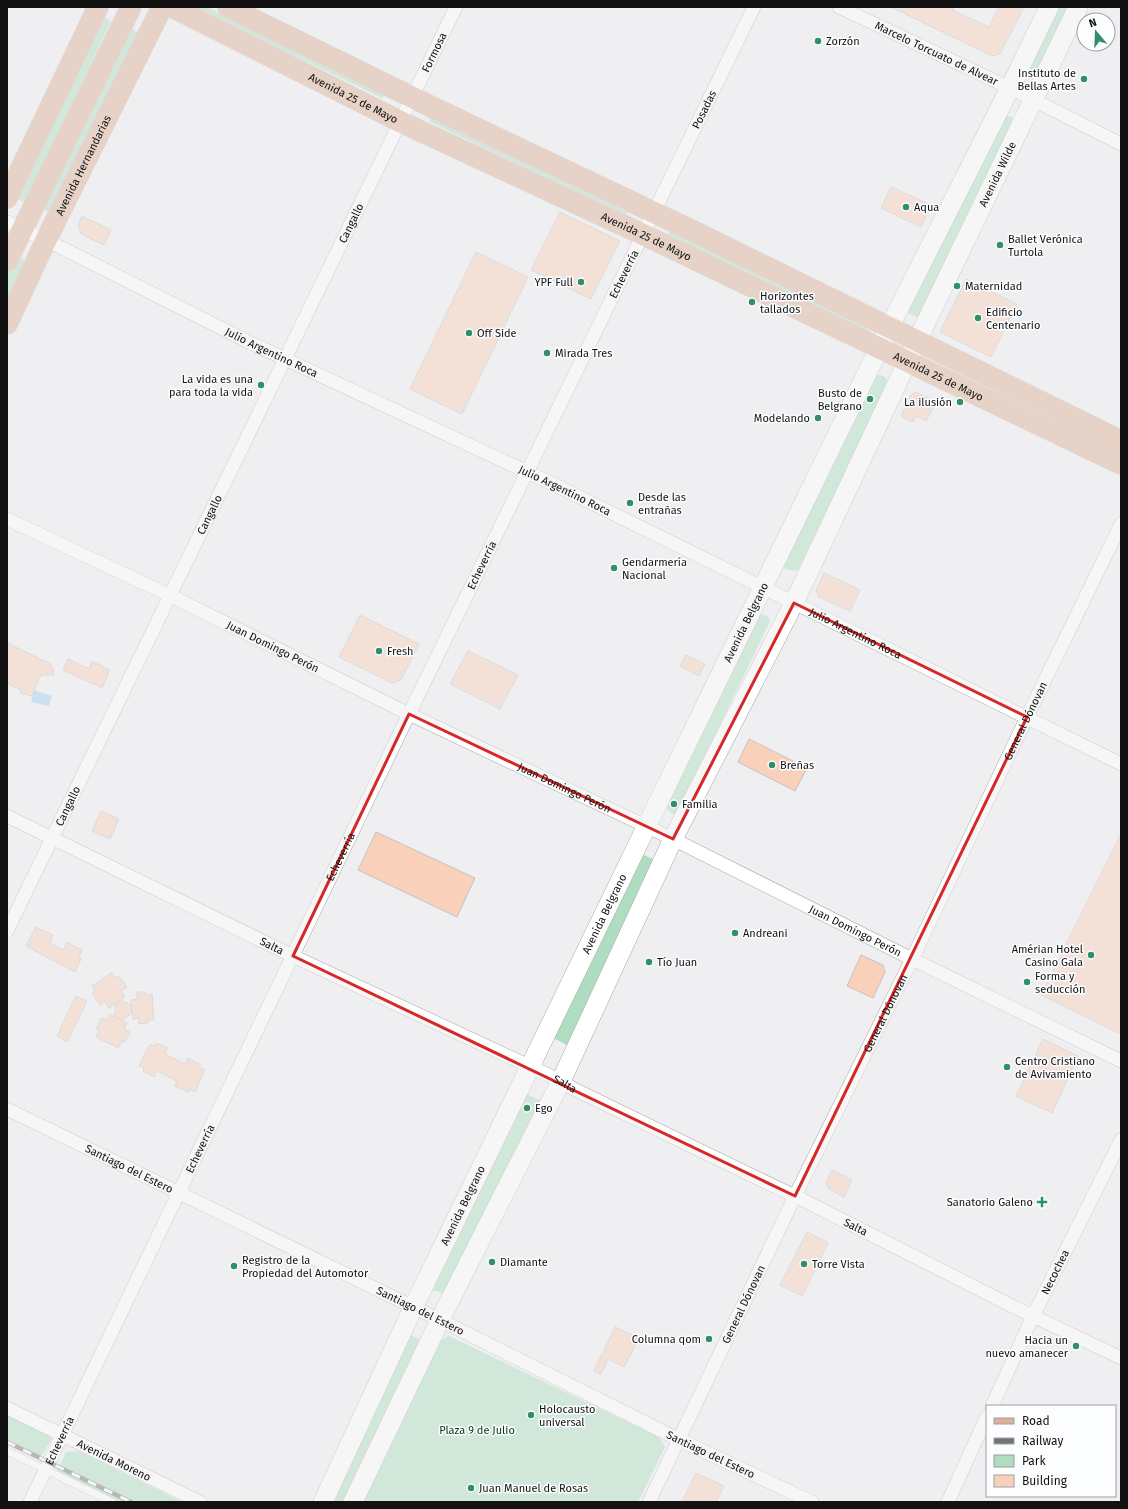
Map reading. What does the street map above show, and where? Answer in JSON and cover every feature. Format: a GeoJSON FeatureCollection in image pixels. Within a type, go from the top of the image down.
{"type":"FeatureCollection","features":[{"type":"Feature","properties":{"kind":"main road"},"geometry":{"type":"LineString","coordinates":[[7,198],[98,7]]}},
{"type":"Feature","properties":{"kind":"main road"},"geometry":{"type":"LineString","coordinates":[[7,261],[15,226],[131,7]]}},
{"type":"Feature","properties":{"kind":"main road","name":"Avenida Hernandarias"},"geometry":{"type":"LineString","coordinates":[[7,324],[46,240],[162,7]]}},
{"type":"Feature","properties":{"kind":"main road","name":"Avenida 25 de Mayo"},"geometry":{"type":"LineString","coordinates":[[172,7],[401,122],[644,235],[1121,464]]}},
{"type":"Feature","properties":{"kind":"main road","name":"Avenida 25 de Mayo"},"geometry":{"type":"LineString","coordinates":[[228,7],[412,98],[654,213],[1121,441]]}},
{"type":"Feature","properties":{"kind":"main road"},"geometry":{"type":"LineString","coordinates":[[889,328],[1010,88],[1049,7]]}},
{"type":"Feature","properties":{"kind":"main road","name":"Avenida Wilde"},"geometry":{"type":"LineString","coordinates":[[917,341],[1078,7]]}},
{"type":"Feature","properties":{"kind":"main road","name":"Avenida Belgrano"},"geometry":{"type":"LineString","coordinates":[[323,1502],[413,1308],[889,328]]}},
{"type":"Feature","properties":{"kind":"main road"},"geometry":{"type":"LineString","coordinates":[[353,1502],[440,1320],[561,1081],[673,839],[794,603],[917,341]]}},
{"type":"Feature","properties":{"kind":"street","name":"Formosa"},"geometry":{"type":"LineString","coordinates":[[412,98],[456,7]]}},
{"type":"Feature","properties":{"kind":"street","name":"Posadas"},"geometry":{"type":"LineString","coordinates":[[654,213],[754,7]]}},
{"type":"Feature","properties":{"kind":"street","name":"Marcelo Torcuato de Alvear"},"geometry":{"type":"LineString","coordinates":[[839,7],[1010,88],[1121,144]]}},
{"type":"Feature","properties":{"kind":"street","name":"Cangallo"},"geometry":{"type":"LineString","coordinates":[[7,931],[169,595],[286,359],[412,98]]}},
{"type":"Feature","properties":{"kind":"street","name":"Echeverría"},"geometry":{"type":"LineString","coordinates":[[30,1502],[409,714],[654,213]]}},
{"type":"Feature","properties":{"kind":"street","name":"Julio Argentino Roca"},"geometry":{"type":"LineString","coordinates":[[15,226],[286,359],[528,472],[1121,764]]}},
{"type":"Feature","properties":{"kind":"street","name":"Juan Domingo Perón"},"geometry":{"type":"LineString","coordinates":[[7,519],[169,595],[409,714],[647,826],[912,959],[1121,1061]]}},
{"type":"Feature","properties":{"kind":"street","name":"General Dónovan"},"geometry":{"type":"LineString","coordinates":[[649,1502],[680,1440],[795,1196],[912,959],[1121,524]]}},
{"type":"Feature","properties":{"kind":"street","name":"Salta"},"geometry":{"type":"LineString","coordinates":[[7,816],[293,956],[561,1081],[574,1089],[795,1196],[1033,1316],[1121,1358]]}},
{"type":"Feature","properties":{"kind":"street","name":"Santiago del Estero"},"geometry":{"type":"LineString","coordinates":[[7,1109],[440,1320],[680,1440],[812,1502]]}},
{"type":"Feature","properties":{"kind":"street","name":"Necochea"},"geometry":{"type":"LineString","coordinates":[[992,1405],[1033,1316],[1121,1140]]}},
{"type":"Feature","properties":{"kind":"street","name":"Avenida Moreno"},"geometry":{"type":"LineString","coordinates":[[7,1408],[200,1502]]}},
{"type":"Feature","properties":{"kind":"street"},"geometry":{"type":"LineString","coordinates":[[948,1502],[986,1418]]}},
{"type":"Feature","properties":{"kind":"lane"},"geometry":{"type":"LineString","coordinates":[[7,1451],[112,1502]]}},
{"type":"Feature","properties":{"kind":"highlighted area"},"geometry":{"type":"Polygon","coordinates":[[[794,603],[1027,717],[795,1196],[293,956],[409,714],[673,839],[794,603]]]}},
{"type":"Feature","properties":{"kind":"green space"},"geometry":{"type":"Polygon","coordinates":[[[193,7],[207,7],[384,95],[382,98],[193,7]]]}},
{"type":"Feature","properties":{"kind":"green space"},"geometry":{"type":"Polygon","coordinates":[[[1054,7],[1071,7],[1037,77],[1031,78],[1026,74],[1054,7]]]}},
{"type":"Feature","properties":{"kind":"green space"},"geometry":{"type":"Polygon","coordinates":[[[100,15],[111,21],[25,202],[13,198],[100,15]]]}},
{"type":"Feature","properties":{"kind":"green space"},"geometry":{"type":"Polygon","coordinates":[[[130,28],[141,34],[52,214],[40,207],[130,28]]]}},
{"type":"Feature","properties":{"kind":"green space"},"geometry":{"type":"Polygon","coordinates":[[[1004,115],[1012,117],[1014,123],[923,312],[918,317],[908,313],[909,307],[1004,115]]]}},
{"type":"Feature","properties":{"kind":"green space"},"geometry":{"type":"Polygon","coordinates":[[[432,117],[627,212],[627,214],[625,216],[430,122],[429,118],[432,117]]]}},
{"type":"Feature","properties":{"kind":"green space"},"geometry":{"type":"Polygon","coordinates":[[[671,229],[868,327],[866,333],[667,235],[671,229]]]}},
{"type":"Feature","properties":{"kind":"green space"},"geometry":{"type":"Polygon","coordinates":[[[17,256],[28,262],[7,306],[7,276],[17,256]]]}},
{"type":"Feature","properties":{"kind":"green space"},"geometry":{"type":"Polygon","coordinates":[[[880,375],[885,377],[888,384],[798,570],[792,571],[784,568],[782,564],[874,376],[880,375]]]}},
{"type":"Feature","properties":{"kind":"green space"},"geometry":{"type":"Polygon","coordinates":[[[761,614],[768,616],[770,621],[677,814],[673,814],[664,807],[757,616],[761,614]]]}},
{"type":"Feature","properties":{"kind":"green space"},"geometry":{"type":"Polygon","coordinates":[[[644,855],[655,860],[569,1046],[553,1038],[639,858],[644,855]]]}},
{"type":"Feature","properties":{"kind":"green space"},"geometry":{"type":"Polygon","coordinates":[[[525,1093],[541,1101],[447,1290],[442,1293],[432,1290],[525,1093]]]}},
{"type":"Feature","properties":{"kind":"green space"},"geometry":{"type":"Polygon","coordinates":[[[408,1334],[423,1341],[349,1502],[329,1502],[408,1334]]]}},
{"type":"Feature","properties":{"kind":"green space","name":"Plaza 9 de Julio"},"geometry":{"type":"Polygon","coordinates":[[[449,1336],[659,1437],[665,1447],[638,1502],[362,1502],[437,1342],[449,1336]]]}},
{"type":"Feature","properties":{"kind":"green space"},"geometry":{"type":"Polygon","coordinates":[[[7,1415],[49,1436],[52,1439],[39,1459],[7,1444],[7,1415]]]}},
{"type":"Feature","properties":{"kind":"green space"},"geometry":{"type":"Polygon","coordinates":[[[79,1451],[182,1502],[120,1502],[57,1471],[66,1452],[79,1451]]]}},
{"type":"Feature","properties":{"kind":"water"},"geometry":{"type":"Polygon","coordinates":[[[34,690],[52,696],[49,706],[31,702],[34,690]]]}},
{"type":"Feature","properties":{"kind":"building"},"geometry":{"type":"Polygon","coordinates":[[[891,7],[953,7],[952,10],[989,27],[999,7],[1024,7],[1000,54],[992,56],[891,7]]]}},
{"type":"Feature","properties":{"kind":"building","name":"Aqua"},"geometry":{"type":"Polygon","coordinates":[[[891,187],[931,205],[921,227],[881,208],[891,187]]]}},
{"type":"Feature","properties":{"kind":"building"},"geometry":{"type":"Polygon","coordinates":[[[560,212],[620,241],[591,299],[531,270],[560,212]]]}},
{"type":"Feature","properties":{"kind":"building"},"geometry":{"type":"Polygon","coordinates":[[[82,216],[111,230],[104,245],[81,234],[78,225],[82,216]]]}},
{"type":"Feature","properties":{"kind":"building","name":"Off Side"},"geometry":{"type":"Polygon","coordinates":[[[476,252],[528,277],[462,414],[410,389],[476,252]]]}},
{"type":"Feature","properties":{"kind":"building","name":"Edificio Centenario"},"geometry":{"type":"Polygon","coordinates":[[[966,279],[1017,304],[991,357],[940,332],[966,279]]]}},
{"type":"Feature","properties":{"kind":"building"},"geometry":{"type":"Polygon","coordinates":[[[916,392],[936,402],[926,421],[916,416],[913,422],[901,416],[911,395],[916,392]]]}},
{"type":"Feature","properties":{"kind":"building"},"geometry":{"type":"Polygon","coordinates":[[[824,573],[860,590],[850,611],[819,597],[816,590],[824,573]]]}},
{"type":"Feature","properties":{"kind":"building","name":"Fresh"},"geometry":{"type":"Polygon","coordinates":[[[360,615],[419,644],[401,680],[392,683],[339,657],[360,615]]]}},
{"type":"Feature","properties":{"kind":"building"},"geometry":{"type":"Polygon","coordinates":[[[7,643],[51,664],[54,675],[41,675],[32,696],[20,693],[21,690],[7,683],[7,643]]]}},
{"type":"Feature","properties":{"kind":"building"},"geometry":{"type":"Polygon","coordinates":[[[468,651],[518,675],[500,709],[450,684],[468,651]]]}},
{"type":"Feature","properties":{"kind":"building"},"geometry":{"type":"Polygon","coordinates":[[[686,655],[705,664],[699,676],[680,666],[686,655]]]}},
{"type":"Feature","properties":{"kind":"building"},"geometry":{"type":"Polygon","coordinates":[[[68,659],[89,669],[92,661],[110,670],[102,688],[63,670],[68,659]]]}},
{"type":"Feature","properties":{"kind":"building","name":"Breñas"},"geometry":{"type":"Polygon","coordinates":[[[749,739],[807,768],[795,791],[738,762],[749,739]]]}},
{"type":"Feature","properties":{"kind":"building"},"geometry":{"type":"Polygon","coordinates":[[[101,811],[119,819],[110,839],[92,831],[101,811]]]}},
{"type":"Feature","properties":{"kind":"building"},"geometry":{"type":"Polygon","coordinates":[[[376,832],[475,878],[457,917],[358,870],[376,832]]]}},
{"type":"Feature","properties":{"kind":"building","name":"Amérian Hotel Casino Gala"},"geometry":{"type":"Polygon","coordinates":[[[1121,834],[1121,1034],[1041,995],[1121,834]]]}},
{"type":"Feature","properties":{"kind":"building"},"geometry":{"type":"Polygon","coordinates":[[[36,927],[53,935],[50,943],[63,950],[67,942],[82,950],[79,958],[81,959],[75,972],[26,946],[36,927]]]}},
{"type":"Feature","properties":{"kind":"building"},"geometry":{"type":"Polygon","coordinates":[[[861,955],[883,965],[885,972],[873,998],[847,986],[861,955]]]}},
{"type":"Feature","properties":{"kind":"building"},"geometry":{"type":"Polygon","coordinates":[[[111,973],[115,978],[119,976],[127,987],[121,991],[125,997],[109,1008],[105,1001],[100,1005],[92,993],[95,991],[92,986],[111,973]]]}},
{"type":"Feature","properties":{"kind":"building"},"geometry":{"type":"Polygon","coordinates":[[[137,992],[145,992],[145,995],[152,994],[154,1020],[147,1020],[148,1023],[139,1024],[139,1018],[133,1019],[131,1000],[137,999],[137,992]]]}},
{"type":"Feature","properties":{"kind":"building"},"geometry":{"type":"Polygon","coordinates":[[[76,996],[87,1001],[67,1042],[57,1036],[76,996]]]}},
{"type":"Feature","properties":{"kind":"building"},"geometry":{"type":"Polygon","coordinates":[[[120,1000],[131,1005],[132,1013],[122,1020],[115,1017],[115,1004],[120,1000]]]}},
{"type":"Feature","properties":{"kind":"building"},"geometry":{"type":"Polygon","coordinates":[[[110,1014],[127,1023],[124,1029],[130,1032],[124,1043],[122,1041],[118,1048],[96,1037],[99,1030],[96,1029],[102,1018],[107,1020],[110,1014]]]}},
{"type":"Feature","properties":{"kind":"building"},"geometry":{"type":"Polygon","coordinates":[[[1043,1039],[1078,1056],[1052,1113],[1016,1096],[1043,1039]]]}},
{"type":"Feature","properties":{"kind":"building"},"geometry":{"type":"Polygon","coordinates":[[[156,1043],[168,1048],[165,1054],[185,1064],[188,1058],[201,1065],[199,1067],[205,1070],[195,1092],[189,1089],[188,1092],[175,1086],[177,1081],[157,1071],[154,1077],[143,1071],[144,1068],[139,1066],[150,1044],[155,1046],[156,1043]]]}},
{"type":"Feature","properties":{"kind":"building"},"geometry":{"type":"Polygon","coordinates":[[[832,1170],[852,1180],[844,1197],[829,1189],[826,1182],[832,1170]]]}},
{"type":"Feature","properties":{"kind":"building","name":"Torre Vista"},"geometry":{"type":"Polygon","coordinates":[[[807,1232],[828,1243],[802,1296],[780,1285],[807,1232]]]}},
{"type":"Feature","properties":{"kind":"building"},"geometry":{"type":"Polygon","coordinates":[[[615,1327],[639,1338],[624,1367],[608,1359],[601,1374],[594,1371],[615,1327]]]}},
{"type":"Feature","properties":{"kind":"building"},"geometry":{"type":"Polygon","coordinates":[[[696,1473],[724,1486],[716,1502],[682,1502],[696,1473]]]}},
{"type":"Feature","properties":{"kind":"railway"},"geometry":{"type":"LineString","coordinates":[[7,1442],[131,1502]]}},
{"type":"Feature","properties":{"kind":"place","name":"Zorzón"},"geometry":{"type":"Point","coordinates":[818,41]}},
{"type":"Feature","properties":{"kind":"place","name":"Instituto de Bellas Artes"},"geometry":{"type":"Point","coordinates":[1084,79]}},
{"type":"Feature","properties":{"kind":"place","name":"Aqua"},"geometry":{"type":"Point","coordinates":[906,207]}},
{"type":"Feature","properties":{"kind":"place","name":"Ballet Verónica Turtola"},"geometry":{"type":"Point","coordinates":[1000,245]}},
{"type":"Feature","properties":{"kind":"place","name":"YPF Full"},"geometry":{"type":"Point","coordinates":[581,282]}},
{"type":"Feature","properties":{"kind":"place","name":"Maternidad"},"geometry":{"type":"Point","coordinates":[957,286]}},
{"type":"Feature","properties":{"kind":"place","name":"Horizontes tallados"},"geometry":{"type":"Point","coordinates":[752,302]}},
{"type":"Feature","properties":{"kind":"place","name":"Edificio Centenario"},"geometry":{"type":"Point","coordinates":[978,318]}},
{"type":"Feature","properties":{"kind":"place","name":"Off Side"},"geometry":{"type":"Point","coordinates":[469,333]}},
{"type":"Feature","properties":{"kind":"place","name":"Mirada Tres"},"geometry":{"type":"Point","coordinates":[547,353]}},
{"type":"Feature","properties":{"kind":"place","name":"La vida es una para toda la vida"},"geometry":{"type":"Point","coordinates":[261,385]}},
{"type":"Feature","properties":{"kind":"place","name":"Busto de Belgrano"},"geometry":{"type":"Point","coordinates":[870,399]}},
{"type":"Feature","properties":{"kind":"place","name":"La ilusión"},"geometry":{"type":"Point","coordinates":[960,402]}},
{"type":"Feature","properties":{"kind":"place","name":"Modelando"},"geometry":{"type":"Point","coordinates":[818,418]}},
{"type":"Feature","properties":{"kind":"place","name":"Desde las entrañas"},"geometry":{"type":"Point","coordinates":[630,503]}},
{"type":"Feature","properties":{"kind":"place","name":"Gendarmería Nacional"},"geometry":{"type":"Point","coordinates":[614,568]}},
{"type":"Feature","properties":{"kind":"place","name":"Fresh"},"geometry":{"type":"Point","coordinates":[379,651]}},
{"type":"Feature","properties":{"kind":"place","name":"Breñas"},"geometry":{"type":"Point","coordinates":[772,765]}},
{"type":"Feature","properties":{"kind":"place","name":"Familia"},"geometry":{"type":"Point","coordinates":[674,804]}},
{"type":"Feature","properties":{"kind":"place","name":"Andreani"},"geometry":{"type":"Point","coordinates":[735,933]}},
{"type":"Feature","properties":{"kind":"place","name":"Amérian Hotel Casino Gala"},"geometry":{"type":"Point","coordinates":[1091,955]}},
{"type":"Feature","properties":{"kind":"place","name":"Tío Juan"},"geometry":{"type":"Point","coordinates":[649,962]}},
{"type":"Feature","properties":{"kind":"place","name":"Forma y seducción"},"geometry":{"type":"Point","coordinates":[1027,982]}},
{"type":"Feature","properties":{"kind":"place","name":"Centro Cristiano de Avivamiento"},"geometry":{"type":"Point","coordinates":[1007,1067]}},
{"type":"Feature","properties":{"kind":"place","name":"Ego"},"geometry":{"type":"Point","coordinates":[527,1108]}},
{"type":"Feature","properties":{"kind":"place","name":"Sanatorio Galeno"},"geometry":{"type":"Point","coordinates":[1042,1202]}},
{"type":"Feature","properties":{"kind":"place","name":"Diamante"},"geometry":{"type":"Point","coordinates":[492,1262]}},
{"type":"Feature","properties":{"kind":"place","name":"Torre Vista"},"geometry":{"type":"Point","coordinates":[804,1264]}},
{"type":"Feature","properties":{"kind":"place","name":"Registro de la Propiedad del Automotor"},"geometry":{"type":"Point","coordinates":[234,1266]}},
{"type":"Feature","properties":{"kind":"place","name":"Columna qom"},"geometry":{"type":"Point","coordinates":[709,1339]}},
{"type":"Feature","properties":{"kind":"place","name":"Hacia un nuevo amanecer"},"geometry":{"type":"Point","coordinates":[1076,1346]}},
{"type":"Feature","properties":{"kind":"place","name":"Holocausto universal"},"geometry":{"type":"Point","coordinates":[531,1415]}},
{"type":"Feature","properties":{"kind":"place","name":"Juan Manuel de Rosas"},"geometry":{"type":"Point","coordinates":[471,1488]}}]}
